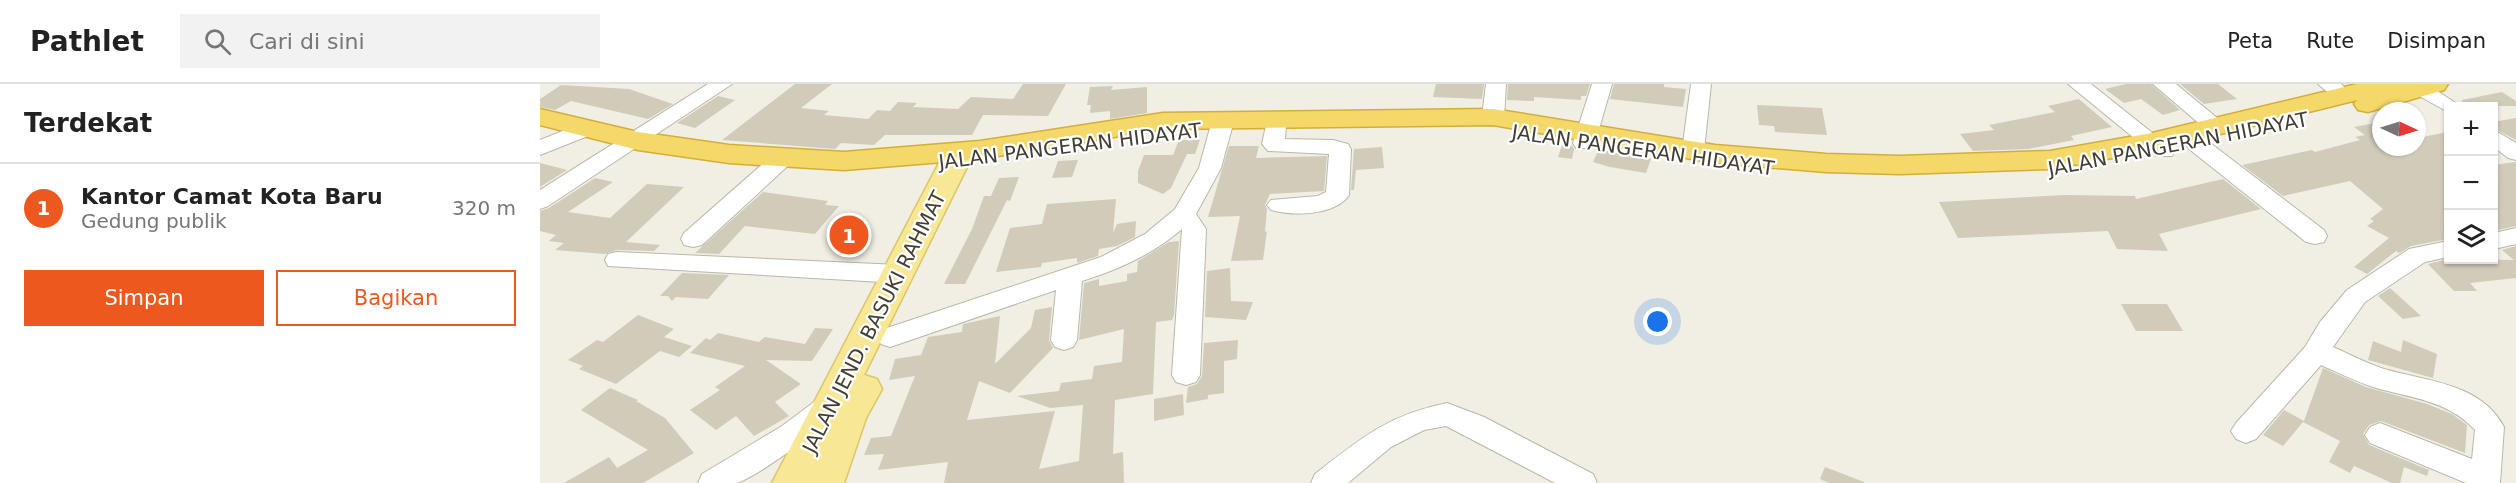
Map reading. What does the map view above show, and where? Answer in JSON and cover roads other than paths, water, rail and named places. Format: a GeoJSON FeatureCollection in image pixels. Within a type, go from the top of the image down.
{"type":"FeatureCollection","features":[{"type":"Feature","properties":{"kind":"highway","name":"JALAN PANGERAN HIDAYAT"},"geometry":{"type":"LineString","coordinates":[[967,156],[1164,122],[1339,117],[1493,117],[1586,137],[1760,164],[1872,176],[1994,175],[2060,169],[2207,136],[2390,84]]}},
{"type":"Feature","properties":{"kind":"highway","name":"JALAN PANGERAN HIDAYAT"},"geometry":{"type":"LineString","coordinates":[[2344,96],[2427,86]]}},
{"type":"Feature","properties":{"kind":"highway","name":"JALAN PANGERAN HIDAYAT"},"geometry":{"type":"LineString","coordinates":[[540,117],[633,140],[729,154],[844,161],[859,165],[900,166],[1160,131],[1221,128],[1417,125],[1492,128],[1586,137]]}},
{"type":"Feature","properties":{"kind":"main road","name":"JALAN JEND. BASUKI RAHMAT"},"geometry":{"type":"LineString","coordinates":[[792,483],[899,274],[967,156]]}},
{"type":"Feature","properties":{"kind":"main road","name":"JALAN JEND. BASUKI RAHMAT"},"geometry":{"type":"LineString","coordinates":[[824,483],[849,417],[890,337],[967,156]]}},
{"type":"Feature","properties":{"kind":"street"},"geometry":{"type":"LineString","coordinates":[[540,201],[722,84]]}},
{"type":"Feature","properties":{"kind":"street"},"geometry":{"type":"LineString","coordinates":[[1493,117],[1497,84]]}},
{"type":"Feature","properties":{"kind":"street"},"geometry":{"type":"LineString","coordinates":[[1586,137],[1602,84]]}},
{"type":"Feature","properties":{"kind":"street"},"geometry":{"type":"LineString","coordinates":[[1701,84],[1708,156]]}},
{"type":"Feature","properties":{"kind":"street"},"geometry":{"type":"LineString","coordinates":[[2078,84],[2158,146]]}},
{"type":"Feature","properties":{"kind":"street"},"geometry":{"type":"LineString","coordinates":[[2163,84],[2207,136],[2315,236]]}},
{"type":"Feature","properties":{"kind":"street"},"geometry":{"type":"LineString","coordinates":[[2427,86],[2445,102]]}},
{"type":"Feature","properties":{"kind":"street"},"geometry":{"type":"LineString","coordinates":[[1275,126],[1273,144],[1276,146],[1340,149],[1337,195],[1334,199],[1327,202],[1279,205]]}},
{"type":"Feature","properties":{"kind":"street"},"geometry":{"type":"LineString","coordinates":[[890,337],[1070,278],[1110,263],[1154,240],[1184,214],[1210,168],[1221,128]]}},
{"type":"Feature","properties":{"kind":"street"},"geometry":{"type":"LineString","coordinates":[[540,148],[585,129]]}},
{"type":"Feature","properties":{"kind":"street"},"geometry":{"type":"LineString","coordinates":[[2498,140],[2516,153]]}},
{"type":"Feature","properties":{"kind":"street"},"geometry":{"type":"LineString","coordinates":[[693,239],[783,158]]}},
{"type":"Feature","properties":{"kind":"street"},"geometry":{"type":"LineString","coordinates":[[1184,214],[1194,229],[1186,375]]}},
{"type":"Feature","properties":{"kind":"street"},"geometry":{"type":"LineString","coordinates":[[2498,240],[2516,236]]}},
{"type":"Feature","properties":{"kind":"street"},"geometry":{"type":"LineString","coordinates":[[2246,431],[2317,351],[2329,329],[2356,296],[2418,255],[2444,250]]}},
{"type":"Feature","properties":{"kind":"street"},"geometry":{"type":"LineString","coordinates":[[617,260],[899,274]]}},
{"type":"Feature","properties":{"kind":"street"},"geometry":{"type":"LineString","coordinates":[[1064,340],[1070,278]]}},
{"type":"Feature","properties":{"kind":"street"},"geometry":{"type":"LineString","coordinates":[[2317,351],[2373,376],[2464,401],[2478,411],[2490,427],[2486,481],[2380,435]]}},
{"type":"Feature","properties":{"kind":"street"},"geometry":{"type":"LineString","coordinates":[[713,483],[792,434],[830,405]]}},
{"type":"Feature","properties":{"kind":"street"},"geometry":{"type":"LineString","coordinates":[[1326,483],[1381,439],[1418,420],[1446,414],[1474,425],[1582,483]]}},
{"type":"Feature","properties":{"kind":"place","name":"Kantor Camat Kota Baru"},"geometry":{"type":"Point","coordinates":[849,235]}}]}
